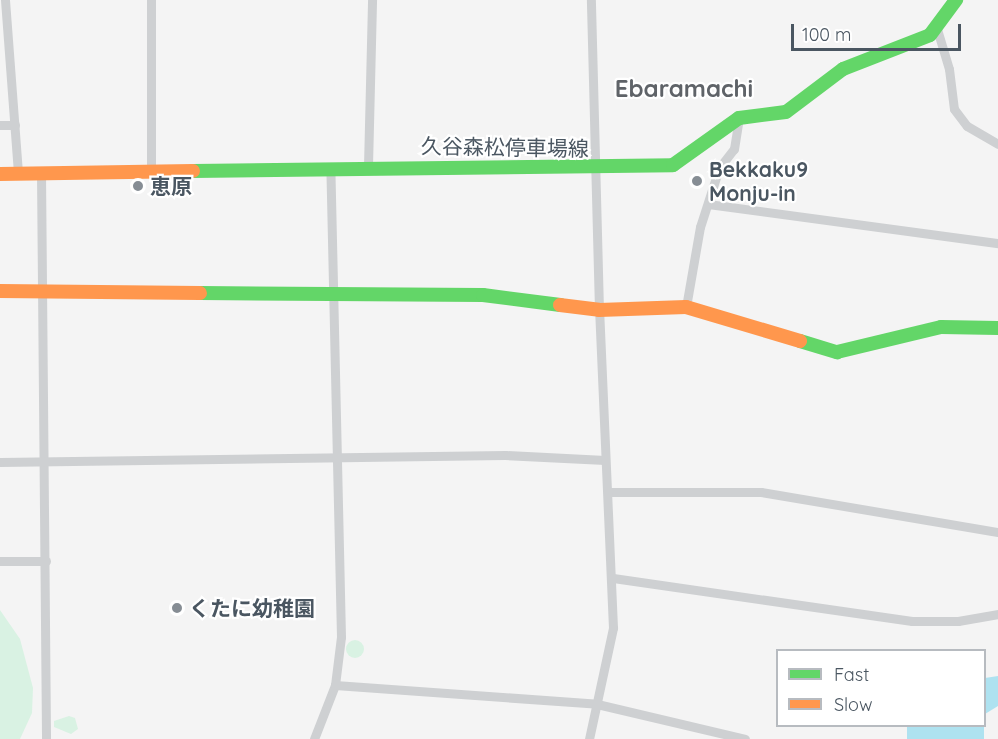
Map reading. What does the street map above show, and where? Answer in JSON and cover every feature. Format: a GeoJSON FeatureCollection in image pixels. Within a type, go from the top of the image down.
{"type":"FeatureCollection","features":[{"type":"Feature","properties":{"kind":"main road","name":"久谷森松停車場線"},"geometry":{"type":"LineString","coordinates":[[0,174],[368,166],[597,169],[673,165],[739,118],[786,112],[843,69],[922,39],[937,29],[956,0]]}},
{"type":"Feature","properties":{"kind":"main road"},"geometry":{"type":"LineString","coordinates":[[0,291],[483,295],[598,310],[686,307],[837,352],[941,327],[998,328]]}},
{"type":"Feature","properties":{"kind":"street"},"geometry":{"type":"LineString","coordinates":[[5,0],[18,173]]}},
{"type":"Feature","properties":{"kind":"street"},"geometry":{"type":"LineString","coordinates":[[151,0],[152,170]]}},
{"type":"Feature","properties":{"kind":"street"},"geometry":{"type":"LineString","coordinates":[[368,166],[372,0]]}},
{"type":"Feature","properties":{"kind":"street"},"geometry":{"type":"LineString","coordinates":[[589,739],[609,664],[614,578],[605,460],[598,310],[597,169],[591,0]]}},
{"type":"Feature","properties":{"kind":"street"},"geometry":{"type":"LineString","coordinates":[[937,29],[949,69],[954,109],[967,126],[998,144]]}},
{"type":"Feature","properties":{"kind":"street"},"geometry":{"type":"LineString","coordinates":[[686,307],[700,227],[719,168],[734,149],[739,118]]}},
{"type":"Feature","properties":{"kind":"street"},"geometry":{"type":"LineString","coordinates":[[0,125],[15,125]]}},
{"type":"Feature","properties":{"kind":"street"},"geometry":{"type":"LineString","coordinates":[[314,739],[335,685],[340,637],[330,167]]}},
{"type":"Feature","properties":{"kind":"street"},"geometry":{"type":"LineString","coordinates":[[41,173],[46,461],[46,739]]}},
{"type":"Feature","properties":{"kind":"street"},"geometry":{"type":"LineString","coordinates":[[708,204],[998,243]]}},
{"type":"Feature","properties":{"kind":"street"},"geometry":{"type":"LineString","coordinates":[[0,462],[505,455],[605,460]]}},
{"type":"Feature","properties":{"kind":"street"},"geometry":{"type":"LineString","coordinates":[[608,492],[761,492],[998,532]]}},
{"type":"Feature","properties":{"kind":"street"},"geometry":{"type":"LineString","coordinates":[[0,561],[46,561]]}},
{"type":"Feature","properties":{"kind":"street"},"geometry":{"type":"LineString","coordinates":[[614,578],[912,621],[958,621],[998,614]]}},
{"type":"Feature","properties":{"kind":"street"},"geometry":{"type":"LineString","coordinates":[[335,685],[597,704],[745,739]]}},
{"type":"Feature","properties":{"kind":"green space"},"geometry":{"type":"Polygon","coordinates":[[[0,610],[20,639],[33,688],[32,713],[20,739],[0,739],[0,610]]]}},
{"type":"Feature","properties":{"kind":"green space"},"geometry":{"type":"Polygon","coordinates":[[[355,640],[361,643],[364,649],[361,655],[355,658],[349,655],[346,649],[349,643],[355,640]]]}},
{"type":"Feature","properties":{"kind":"green space"},"geometry":{"type":"Polygon","coordinates":[[[69,716],[75,718],[78,729],[71,734],[54,727],[54,721],[69,716]]]}},
{"type":"Feature","properties":{"kind":"water"},"geometry":{"type":"Polygon","coordinates":[[[998,676],[998,706],[986,713],[986,678],[998,676]]]}},
{"type":"Feature","properties":{"kind":"water"},"geometry":{"type":"Polygon","coordinates":[[[907,727],[984,727],[984,739],[907,739],[907,727]]]}},
{"type":"Feature","properties":{"kind":"traffic: fast"},"geometry":{"type":"LineString","coordinates":[[193,171],[673,165],[739,118],[786,112],[843,69],[930,35],[956,0]]}},
{"type":"Feature","properties":{"kind":"traffic: fast"},"geometry":{"type":"LineString","coordinates":[[200,293],[483,295],[560,305]]}},
{"type":"Feature","properties":{"kind":"traffic: fast"},"geometry":{"type":"LineString","coordinates":[[800,341],[837,352],[941,327],[998,328]]}},
{"type":"Feature","properties":{"kind":"traffic: slow"},"geometry":{"type":"LineString","coordinates":[[0,174],[193,171]]}},
{"type":"Feature","properties":{"kind":"traffic: slow"},"geometry":{"type":"LineString","coordinates":[[0,291],[200,293]]}},
{"type":"Feature","properties":{"kind":"traffic: slow"},"geometry":{"type":"LineString","coordinates":[[560,305],[599,310],[686,307],[800,341]]}},
{"type":"Feature","properties":{"kind":"place","name":"Bekkaku9 Monju-in"},"geometry":{"type":"Point","coordinates":[697,181]}},
{"type":"Feature","properties":{"kind":"place","name":"恵原"},"geometry":{"type":"Point","coordinates":[138,186]}},
{"type":"Feature","properties":{"kind":"place","name":"くたに幼稚園"},"geometry":{"type":"Point","coordinates":[177,608]}},
{"type":"Feature","properties":{"kind":"district","name":"Ebaramachi"},"geometry":{"type":"Point","coordinates":[684,89]}}]}
